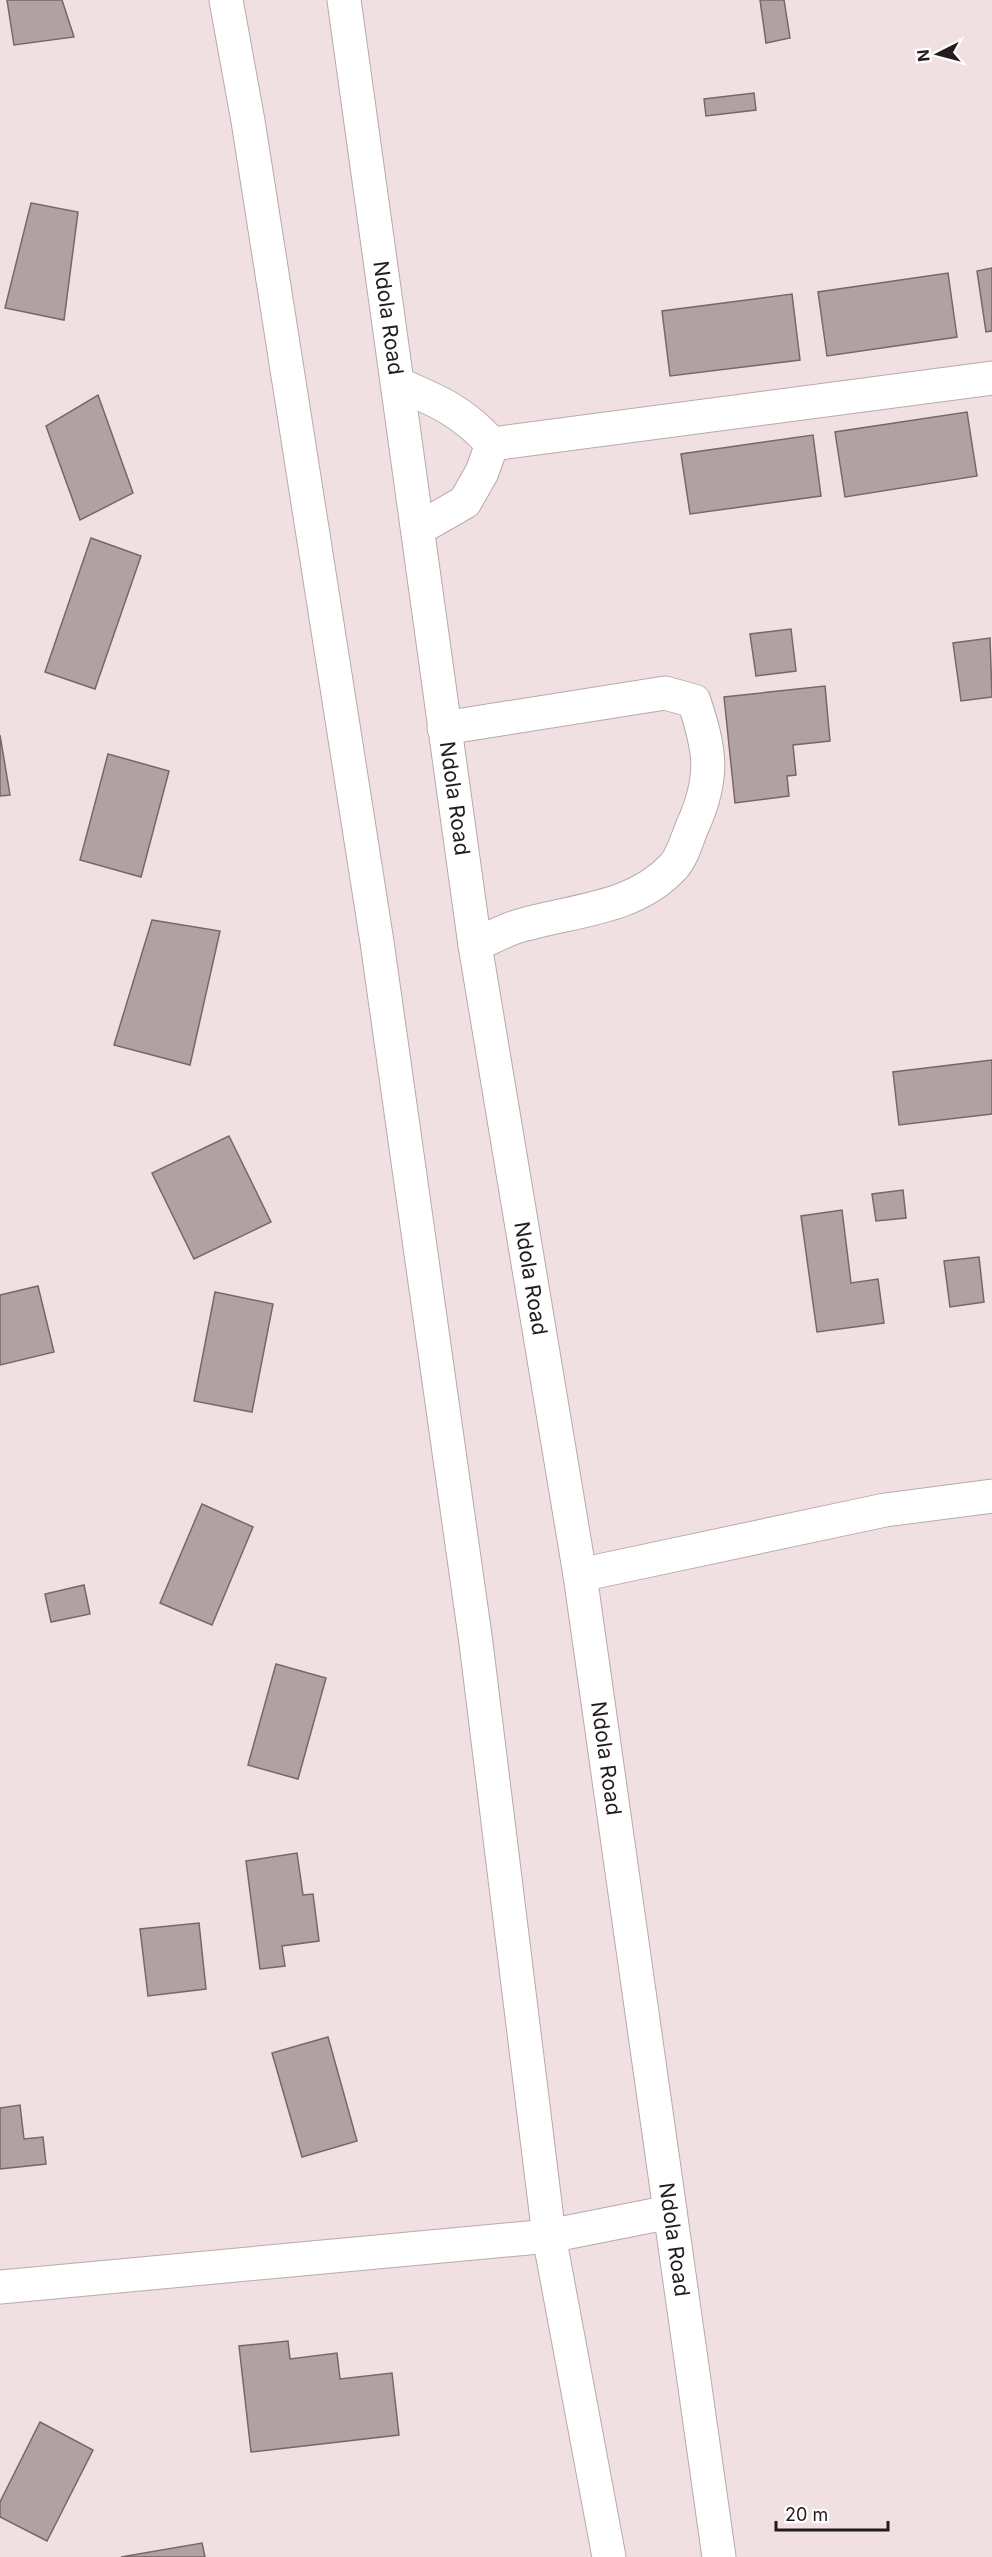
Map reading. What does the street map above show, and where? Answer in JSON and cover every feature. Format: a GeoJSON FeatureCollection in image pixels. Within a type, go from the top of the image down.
{"type":"FeatureCollection","features":[{"type":"Feature","properties":{"kind":"street"},"geometry":{"type":"LineString","coordinates":[[226,0],[252,144],[377,942],[476,1643],[549,2236],[609,2557]]}},
{"type":"Feature","properties":{"kind":"street","name":"Ndola Road"},"geometry":{"type":"LineString","coordinates":[[344,0],[475,945],[580,1575],[718,2557]]}},
{"type":"Feature","properties":{"kind":"street"},"geometry":{"type":"LineString","coordinates":[[492,444],[992,378]]}},
{"type":"Feature","properties":{"kind":"street"},"geometry":{"type":"LineString","coordinates":[[398,384],[450,406],[477,427],[492,444]]}},
{"type":"Feature","properties":{"kind":"street"},"geometry":{"type":"LineString","coordinates":[[418,529],[465,502],[482,472],[492,444]]}},
{"type":"Feature","properties":{"kind":"street"},"geometry":{"type":"LineString","coordinates":[[444,728],[665,693],[694,701],[706,738],[709,777],[697,817],[675,866],[643,891],[600,908],[524,924],[475,945]]}},
{"type":"Feature","properties":{"kind":"street"},"geometry":{"type":"LineString","coordinates":[[580,1575],[885,1510],[992,1496]]}},
{"type":"Feature","properties":{"kind":"street"},"geometry":{"type":"LineString","coordinates":[[0,2287],[549,2236],[670,2212]]}},
{"type":"Feature","properties":{"kind":"building"},"geometry":{"type":"Polygon","coordinates":[[[7,0],[62,0],[74,37],[14,45],[7,0]]]}},
{"type":"Feature","properties":{"kind":"building"},"geometry":{"type":"Polygon","coordinates":[[[760,0],[784,0],[790,38],[766,43],[760,0]]]}},
{"type":"Feature","properties":{"kind":"building"},"geometry":{"type":"Polygon","coordinates":[[[754,93],[756,110],[706,116],[704,99],[754,93]]]}},
{"type":"Feature","properties":{"kind":"building"},"geometry":{"type":"Polygon","coordinates":[[[31,203],[78,212],[64,320],[5,308],[31,203]]]}},
{"type":"Feature","properties":{"kind":"building"},"geometry":{"type":"Polygon","coordinates":[[[992,268],[992,331],[986,332],[977,271],[992,268]]]}},
{"type":"Feature","properties":{"kind":"building"},"geometry":{"type":"Polygon","coordinates":[[[948,273],[957,337],[827,356],[818,292],[948,273]]]}},
{"type":"Feature","properties":{"kind":"building"},"geometry":{"type":"Polygon","coordinates":[[[792,294],[800,360],[670,376],[662,311],[792,294]]]}},
{"type":"Feature","properties":{"kind":"building"},"geometry":{"type":"Polygon","coordinates":[[[98,395],[133,493],[80,520],[46,426],[98,395]]]}},
{"type":"Feature","properties":{"kind":"building"},"geometry":{"type":"Polygon","coordinates":[[[967,412],[977,476],[845,497],[835,432],[967,412]]]}},
{"type":"Feature","properties":{"kind":"building"},"geometry":{"type":"Polygon","coordinates":[[[813,435],[821,496],[690,514],[681,454],[813,435]]]}},
{"type":"Feature","properties":{"kind":"building"},"geometry":{"type":"Polygon","coordinates":[[[91,538],[141,556],[95,689],[45,672],[91,538]]]}},
{"type":"Feature","properties":{"kind":"building"},"geometry":{"type":"Polygon","coordinates":[[[791,629],[796,671],[756,676],[750,634],[791,629]]]}},
{"type":"Feature","properties":{"kind":"building"},"geometry":{"type":"Polygon","coordinates":[[[990,638],[992,697],[961,701],[953,643],[990,638]]]}},
{"type":"Feature","properties":{"kind":"building"},"geometry":{"type":"Polygon","coordinates":[[[825,686],[830,741],[793,745],[796,775],[787,776],[789,796],[735,803],[724,697],[825,686]]]}},
{"type":"Feature","properties":{"kind":"building"},"geometry":{"type":"Polygon","coordinates":[[[0,735],[10,795],[0,796],[0,735]]]}},
{"type":"Feature","properties":{"kind":"building"},"geometry":{"type":"Polygon","coordinates":[[[108,754],[169,771],[141,877],[80,860],[108,754]]]}},
{"type":"Feature","properties":{"kind":"building"},"geometry":{"type":"Polygon","coordinates":[[[152,920],[220,931],[190,1065],[114,1045],[152,920]]]}},
{"type":"Feature","properties":{"kind":"building"},"geometry":{"type":"Polygon","coordinates":[[[992,1060],[992,1114],[899,1125],[893,1072],[992,1060]]]}},
{"type":"Feature","properties":{"kind":"building"},"geometry":{"type":"Polygon","coordinates":[[[229,1136],[271,1222],[194,1259],[152,1173],[229,1136]]]}},
{"type":"Feature","properties":{"kind":"building"},"geometry":{"type":"Polygon","coordinates":[[[903,1190],[906,1218],[876,1221],[872,1194],[903,1190]]]}},
{"type":"Feature","properties":{"kind":"building"},"geometry":{"type":"Polygon","coordinates":[[[842,1210],[851,1283],[878,1279],[884,1323],[817,1332],[801,1216],[842,1210]]]}},
{"type":"Feature","properties":{"kind":"building"},"geometry":{"type":"Polygon","coordinates":[[[979,1257],[984,1302],[950,1307],[944,1261],[979,1257]]]}},
{"type":"Feature","properties":{"kind":"building"},"geometry":{"type":"Polygon","coordinates":[[[38,1286],[54,1352],[0,1365],[0,1295],[38,1286]]]}},
{"type":"Feature","properties":{"kind":"building"},"geometry":{"type":"Polygon","coordinates":[[[215,1292],[273,1304],[252,1412],[194,1401],[215,1292]]]}},
{"type":"Feature","properties":{"kind":"building"},"geometry":{"type":"Polygon","coordinates":[[[202,1504],[253,1527],[212,1625],[160,1603],[202,1504]]]}},
{"type":"Feature","properties":{"kind":"building"},"geometry":{"type":"Polygon","coordinates":[[[84,1585],[90,1614],[51,1622],[45,1594],[84,1585]]]}},
{"type":"Feature","properties":{"kind":"building"},"geometry":{"type":"Polygon","coordinates":[[[276,1664],[326,1678],[298,1779],[248,1765],[276,1664]]]}},
{"type":"Feature","properties":{"kind":"building"},"geometry":{"type":"Polygon","coordinates":[[[297,1853],[303,1895],[313,1894],[319,1941],[282,1946],[285,1966],[260,1969],[246,1861],[297,1853]]]}},
{"type":"Feature","properties":{"kind":"building"},"geometry":{"type":"Polygon","coordinates":[[[199,1923],[206,1989],[148,1996],[140,1929],[199,1923]]]}},
{"type":"Feature","properties":{"kind":"building"},"geometry":{"type":"Polygon","coordinates":[[[328,2037],[357,2141],[302,2157],[272,2053],[328,2037]]]}},
{"type":"Feature","properties":{"kind":"building"},"geometry":{"type":"Polygon","coordinates":[[[20,2105],[24,2139],[43,2137],[46,2164],[0,2169],[0,2108],[20,2105]]]}},
{"type":"Feature","properties":{"kind":"building"},"geometry":{"type":"Polygon","coordinates":[[[288,2341],[290,2359],[337,2353],[340,2379],[392,2373],[399,2435],[251,2452],[239,2346],[288,2341]]]}},
{"type":"Feature","properties":{"kind":"building"},"geometry":{"type":"Polygon","coordinates":[[[40,2422],[93,2450],[47,2541],[0,2517],[0,2502],[40,2422]]]}},
{"type":"Feature","properties":{"kind":"building"},"geometry":{"type":"Polygon","coordinates":[[[202,2543],[205,2557],[121,2557],[202,2543]]]}}]}
